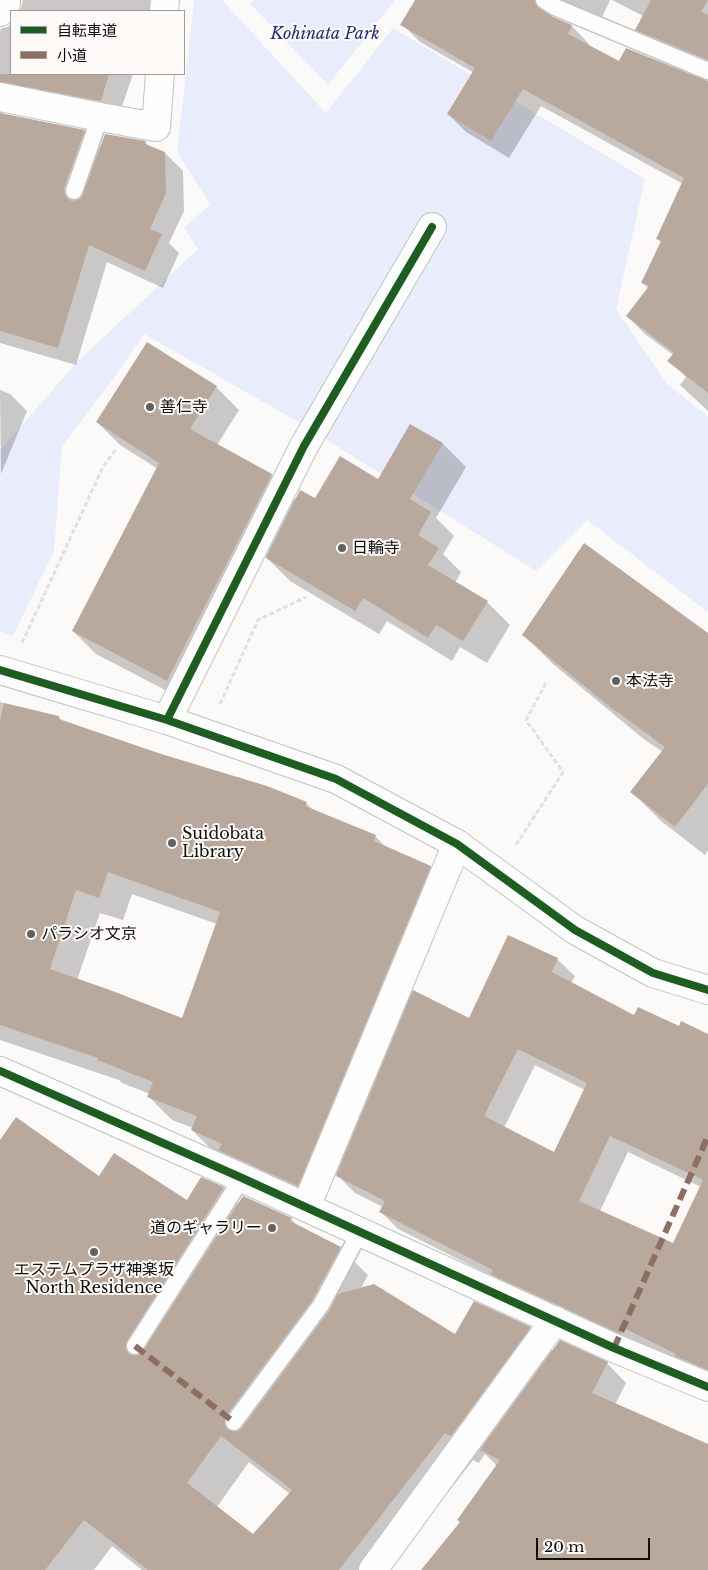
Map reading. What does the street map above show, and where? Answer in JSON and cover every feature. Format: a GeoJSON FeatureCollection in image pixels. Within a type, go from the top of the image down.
{"type":"FeatureCollection","features":[{"type":"Feature","properties":{"kind":"street"},"geometry":{"type":"LineString","coordinates":[[0,12],[6,0]]}},
{"type":"Feature","properties":{"kind":"street"},"geometry":{"type":"LineString","coordinates":[[0,97],[156,126],[160,75]]}},
{"type":"Feature","properties":{"kind":"street"},"geometry":{"type":"LineString","coordinates":[[167,720],[304,446],[432,227]]}},
{"type":"Feature","properties":{"kind":"street"},"geometry":{"type":"LineString","coordinates":[[0,670],[167,720],[336,779],[457,844],[575,930],[653,973],[708,990]]}},
{"type":"Feature","properties":{"kind":"street"},"geometry":{"type":"LineString","coordinates":[[306,1208],[457,844]]}},
{"type":"Feature","properties":{"kind":"street"},"geometry":{"type":"LineString","coordinates":[[0,1071],[242,1178],[614,1348],[708,1387]]}},
{"type":"Feature","properties":{"kind":"street"},"geometry":{"type":"LineString","coordinates":[[374,1570],[555,1320]]}},
{"type":"Feature","properties":{"kind":"lane"},"geometry":{"type":"LineString","coordinates":[[544,0],[555,8],[708,71]]}},
{"type":"Feature","properties":{"kind":"lane"},"geometry":{"type":"LineString","coordinates":[[74,191],[100,117]]}},
{"type":"Feature","properties":{"kind":"lane"},"geometry":{"type":"LineString","coordinates":[[135,1346],[242,1178]]}},
{"type":"Feature","properties":{"kind":"lane"},"geometry":{"type":"LineString","coordinates":[[234,1422],[321,1306],[360,1232]]}},
{"type":"Feature","properties":{"kind":"path"},"geometry":{"type":"LineString","coordinates":[[19,648],[103,467],[116,449]]}},
{"type":"Feature","properties":{"kind":"path"},"geometry":{"type":"LineString","coordinates":[[218,707],[258,620],[306,597]]}},
{"type":"Feature","properties":{"kind":"path"},"geometry":{"type":"LineString","coordinates":[[511,852],[563,772],[526,720],[547,680]]}},
{"type":"Feature","properties":{"kind":"green space"},"geometry":{"type":"Polygon","coordinates":[[[194,0],[222,0],[326,113],[393,28],[645,179],[616,309],[667,384],[708,416],[708,612],[587,520],[536,571],[295,420],[144,334],[117,374],[62,446],[54,551],[13,636],[0,631],[0,450],[78,361],[198,249],[184,228],[210,204],[177,152],[194,0]]]}},
{"type":"Feature","properties":{"kind":"green space","name":"Kohinata Park"},"geometry":{"type":"Polygon","coordinates":[[[253,0],[395,0],[328,85],[250,4],[253,0]]]}},
{"type":"Feature","properties":{"kind":"building"},"geometry":{"type":"Polygon","coordinates":[[[415,0],[534,0],[539,8],[551,16],[572,25],[568,34],[619,61],[626,48],[708,81],[708,393],[667,361],[674,353],[626,316],[649,286],[641,283],[661,241],[656,239],[684,178],[523,89],[491,141],[447,114],[475,68],[400,25],[415,0]]]}},
{"type":"Feature","properties":{"kind":"building"},"geometry":{"type":"Polygon","coordinates":[[[651,0],[708,0],[701,12],[708,15],[708,60],[635,30],[651,0]]]}},
{"type":"Feature","properties":{"kind":"building"},"geometry":{"type":"Polygon","coordinates":[[[0,74],[109,75],[101,101],[0,82],[0,74]]]}},
{"type":"Feature","properties":{"kind":"building"},"geometry":{"type":"Polygon","coordinates":[[[0,113],[85,130],[64,188],[66,197],[71,201],[80,199],[83,194],[105,134],[146,141],[145,144],[165,152],[166,193],[150,229],[162,234],[145,271],[89,245],[58,348],[0,331],[0,113]]]}},
{"type":"Feature","properties":{"kind":"building"},"geometry":{"type":"Polygon","coordinates":[[[147,342],[217,386],[190,429],[272,474],[167,681],[72,631],[159,463],[96,422],[147,342]]]}},
{"type":"Feature","properties":{"kind":"building"},"geometry":{"type":"Polygon","coordinates":[[[410,424],[443,443],[410,499],[431,512],[418,535],[439,548],[428,565],[488,601],[463,641],[436,625],[428,638],[363,598],[355,611],[266,558],[300,490],[315,498],[340,456],[378,479],[410,424]]]}},
{"type":"Feature","properties":{"kind":"building","name":"本法寺"},"geometry":{"type":"Polygon","coordinates":[[[584,543],[708,633],[708,784],[675,827],[630,792],[665,747],[615,711],[522,635],[584,543]]]}},
{"type":"Feature","properties":{"kind":"building"},"geometry":{"type":"Polygon","coordinates":[[[4,703],[59,716],[59,719],[158,753],[267,786],[307,802],[305,806],[376,835],[374,841],[431,866],[298,1186],[218,1150],[222,1144],[191,1130],[197,1116],[147,1097],[153,1082],[97,1060],[98,1058],[0,1025],[0,720],[4,703]],[[108,872],[99,898],[76,890],[50,969],[182,1018],[220,912],[108,872]]]}},
{"type":"Feature","properties":{"kind":"building"},"geometry":{"type":"Polygon","coordinates":[[[508,935],[558,958],[552,972],[634,1015],[638,1007],[679,1026],[681,1021],[708,1034],[708,1370],[675,1356],[676,1354],[624,1328],[621,1334],[490,1274],[493,1270],[379,1212],[385,1201],[336,1176],[413,990],[469,1018],[508,935]],[[518,1049],[484,1116],[554,1152],[587,1083],[518,1049]],[[610,1136],[579,1201],[673,1243],[703,1180],[610,1136]]]}},
{"type":"Feature","properties":{"kind":"building"},"geometry":{"type":"Polygon","coordinates":[[[16,1117],[99,1176],[114,1153],[187,1200],[201,1177],[224,1187],[127,1341],[126,1350],[130,1355],[139,1355],[143,1351],[243,1196],[292,1218],[290,1221],[341,1247],[311,1302],[226,1416],[225,1426],[228,1430],[238,1431],[242,1428],[329,1311],[338,1294],[374,1284],[455,1334],[474,1301],[531,1327],[451,1436],[445,1433],[339,1570],[148,1570],[84,1520],[45,1570],[0,1570],[0,1140],[16,1117]],[[221,1436],[187,1483],[253,1534],[292,1490],[221,1436]]]}},
{"type":"Feature","properties":{"kind":"building"},"geometry":{"type":"Polygon","coordinates":[[[560,1340],[608,1362],[592,1393],[708,1444],[708,1570],[421,1570],[460,1522],[457,1520],[500,1460],[480,1450],[560,1340]]]}},
{"type":"Feature","properties":{"kind":"marked path"},"geometry":{"type":"LineString","coordinates":[[614,1348],[708,1136]]}},
{"type":"Feature","properties":{"kind":"marked path"},"geometry":{"type":"LineString","coordinates":[[135,1346],[234,1422]]}},
{"type":"Feature","properties":{"kind":"cycle path"},"geometry":{"type":"LineString","coordinates":[[167,720],[304,446],[432,227]]}},
{"type":"Feature","properties":{"kind":"cycle path"},"geometry":{"type":"LineString","coordinates":[[0,670],[167,720],[336,779],[457,844],[575,930],[653,973],[708,990]]}},
{"type":"Feature","properties":{"kind":"cycle path"},"geometry":{"type":"LineString","coordinates":[[0,1071],[242,1178],[614,1348],[708,1387]]}},
{"type":"Feature","properties":{"kind":"place","name":"善仁寺"},"geometry":{"type":"Point","coordinates":[150,407]}},
{"type":"Feature","properties":{"kind":"place","name":"日輪寺"},"geometry":{"type":"Point","coordinates":[342,548]}},
{"type":"Feature","properties":{"kind":"place","name":"本法寺"},"geometry":{"type":"Point","coordinates":[616,681]}},
{"type":"Feature","properties":{"kind":"place","name":"Suidobata Library"},"geometry":{"type":"Point","coordinates":[172,843]}},
{"type":"Feature","properties":{"kind":"place","name":"パラシオ文京"},"geometry":{"type":"Point","coordinates":[31,934]}},
{"type":"Feature","properties":{"kind":"place","name":"道のギャラリー"},"geometry":{"type":"Point","coordinates":[272,1228]}},
{"type":"Feature","properties":{"kind":"place","name":"エステムプラザ神楽坂 North Residence"},"geometry":{"type":"Point","coordinates":[94,1252]}}]}
